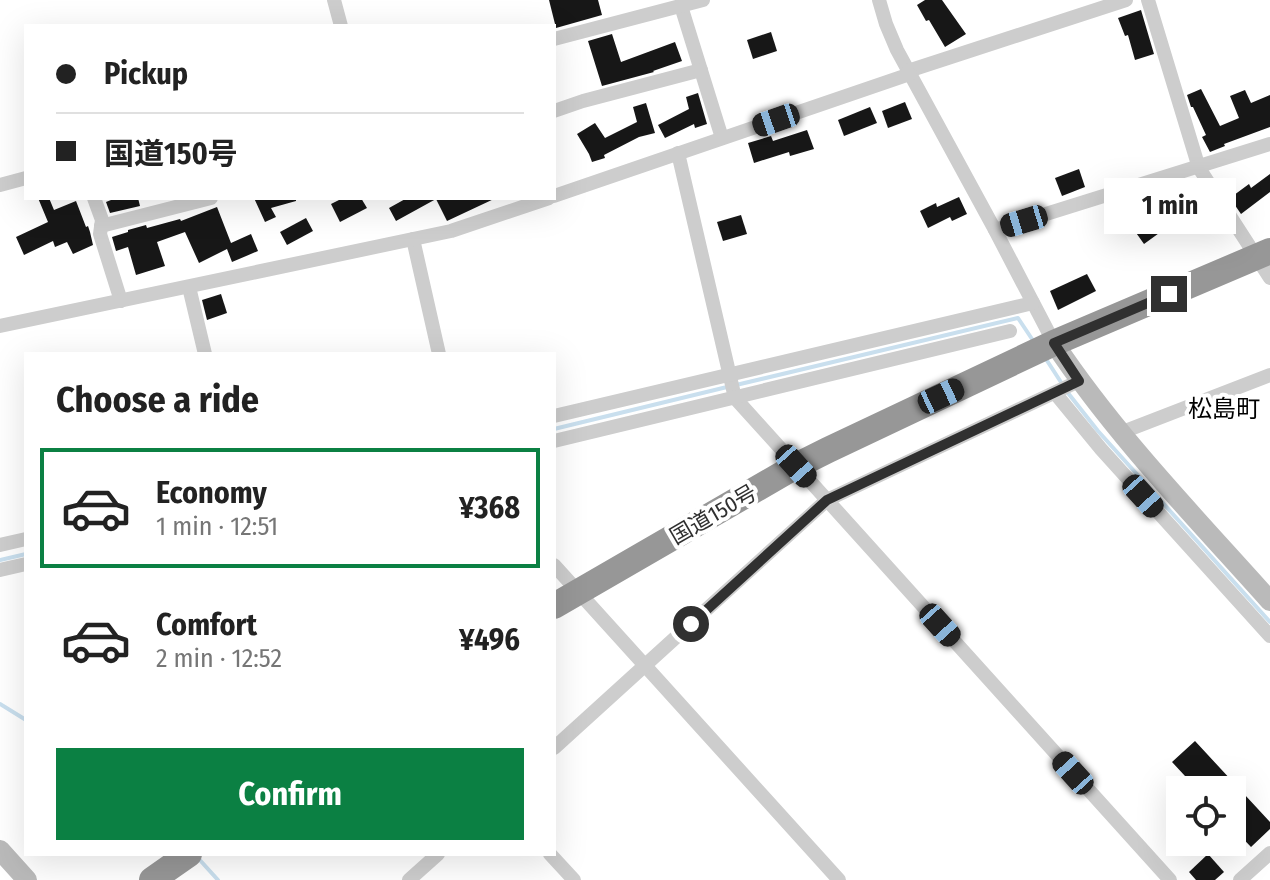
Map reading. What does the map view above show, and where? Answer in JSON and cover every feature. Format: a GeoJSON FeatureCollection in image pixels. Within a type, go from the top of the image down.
{"type":"FeatureCollection","features":[{"type":"Feature","properties":{"kind":"highway","name":"国道150号"},"geometry":{"type":"LineString","coordinates":[[556,605],[796,466],[1054,343],[1265,262]]}},
{"type":"Feature","properties":{"kind":"highway"},"geometry":{"type":"LineString","coordinates":[[152,880],[186,856]]}},
{"type":"Feature","properties":{"kind":"street"},"geometry":{"type":"LineString","coordinates":[[334,0],[340,24]]}},
{"type":"Feature","properties":{"kind":"street"},"geometry":{"type":"LineString","coordinates":[[556,38],[703,0]]}},
{"type":"Feature","properties":{"kind":"street"},"geometry":{"type":"LineString","coordinates":[[879,0],[886,24],[909,72],[1054,343],[1120,433],[1270,601]]}},
{"type":"Feature","properties":{"kind":"street"},"geometry":{"type":"LineString","coordinates":[[556,196],[1126,0]]}},
{"type":"Feature","properties":{"kind":"street"},"geometry":{"type":"LineString","coordinates":[[1148,0],[1199,168],[1265,262]]}},
{"type":"Feature","properties":{"kind":"street"},"geometry":{"type":"LineString","coordinates":[[681,6],[722,138]]}},
{"type":"Feature","properties":{"kind":"street"},"geometry":{"type":"LineString","coordinates":[[556,110],[701,70]]}},
{"type":"Feature","properties":{"kind":"street"},"geometry":{"type":"LineString","coordinates":[[995,230],[1270,144]]}},
{"type":"Feature","properties":{"kind":"street"},"geometry":{"type":"LineString","coordinates":[[678,153],[735,398],[1170,880]]}},
{"type":"Feature","properties":{"kind":"street"},"geometry":{"type":"LineString","coordinates":[[0,185],[24,179]]}},
{"type":"Feature","properties":{"kind":"street"},"geometry":{"type":"LineString","coordinates":[[95,200],[102,220],[100,234],[121,301]]}},
{"type":"Feature","properties":{"kind":"street"},"geometry":{"type":"LineString","coordinates":[[101,226],[203,200]]}},
{"type":"Feature","properties":{"kind":"street"},"geometry":{"type":"LineString","coordinates":[[0,326],[413,239],[471,225],[543,200]]}},
{"type":"Feature","properties":{"kind":"street"},"geometry":{"type":"LineString","coordinates":[[413,239],[439,352]]}},
{"type":"Feature","properties":{"kind":"street"},"geometry":{"type":"LineString","coordinates":[[189,287],[205,352]]}},
{"type":"Feature","properties":{"kind":"street"},"geometry":{"type":"LineString","coordinates":[[556,416],[1033,303]]}},
{"type":"Feature","properties":{"kind":"street"},"geometry":{"type":"LineString","coordinates":[[950,322],[955,345]]}},
{"type":"Feature","properties":{"kind":"street"},"geometry":{"type":"LineString","coordinates":[[556,441],[1010,331]]}},
{"type":"Feature","properties":{"kind":"street"},"geometry":{"type":"LineString","coordinates":[[1120,433],[1270,375]]}},
{"type":"Feature","properties":{"kind":"street"},"geometry":{"type":"LineString","coordinates":[[556,746],[827,500],[1079,381]]}},
{"type":"Feature","properties":{"kind":"street"},"geometry":{"type":"LineString","coordinates":[[1055,393],[1101,449],[1270,636]]}},
{"type":"Feature","properties":{"kind":"street"},"geometry":{"type":"LineString","coordinates":[[0,545],[24,539]]}},
{"type":"Feature","properties":{"kind":"street"},"geometry":{"type":"LineString","coordinates":[[0,570],[24,564]]}},
{"type":"Feature","properties":{"kind":"street"},"geometry":{"type":"LineString","coordinates":[[556,567],[839,880]]}},
{"type":"Feature","properties":{"kind":"street"},"geometry":{"type":"LineString","coordinates":[[0,850],[27,880]]}},
{"type":"Feature","properties":{"kind":"street"},"geometry":{"type":"LineString","coordinates":[[1240,880],[1270,853]]}},
{"type":"Feature","properties":{"kind":"street"},"geometry":{"type":"LineString","coordinates":[[409,880],[436,856]]}},
{"type":"Feature","properties":{"kind":"street"},"geometry":{"type":"LineString","coordinates":[[552,856],[574,880]]}},
{"type":"Feature","properties":{"kind":"building"},"geometry":{"type":"Polygon","coordinates":[[[549,0],[598,0],[602,15],[556,28],[549,0]]]}},
{"type":"Feature","properties":{"kind":"building"},"geometry":{"type":"Polygon","coordinates":[[[925,0],[942,0],[966,34],[945,47],[917,5],[925,0]]]}},
{"type":"Feature","properties":{"kind":"building"},"geometry":{"type":"Polygon","coordinates":[[[1141,10],[1154,54],[1135,60],[1128,35],[1125,36],[1118,18],[1141,10]]]}},
{"type":"Feature","properties":{"kind":"building"},"geometry":{"type":"Polygon","coordinates":[[[771,32],[777,51],[753,59],[747,40],[771,32]]]}},
{"type":"Feature","properties":{"kind":"building"},"geometry":{"type":"Polygon","coordinates":[[[612,34],[621,62],[675,42],[682,61],[602,86],[588,41],[612,34]]]}},
{"type":"Feature","properties":{"kind":"building"},"geometry":{"type":"Polygon","coordinates":[[[1201,89],[1220,126],[1239,118],[1230,96],[1245,90],[1251,103],[1270,95],[1270,127],[1210,152],[1202,137],[1206,135],[1187,95],[1201,89]]]}},
{"type":"Feature","properties":{"kind":"building"},"geometry":{"type":"Polygon","coordinates":[[[698,93],[707,124],[695,128],[694,124],[665,138],[658,125],[689,109],[686,97],[698,93]]]}},
{"type":"Feature","properties":{"kind":"building"},"geometry":{"type":"Polygon","coordinates":[[[905,102],[912,119],[888,128],[882,111],[905,102]]]}},
{"type":"Feature","properties":{"kind":"building"},"geometry":{"type":"Polygon","coordinates":[[[646,103],[655,133],[639,137],[604,155],[605,158],[592,162],[577,134],[595,123],[605,138],[637,122],[633,107],[646,103]]]}},
{"type":"Feature","properties":{"kind":"building"},"geometry":{"type":"Polygon","coordinates":[[[870,107],[877,123],[844,136],[838,120],[870,107]]]}},
{"type":"Feature","properties":{"kind":"building"},"geometry":{"type":"Polygon","coordinates":[[[807,130],[814,149],[790,156],[789,152],[754,163],[748,143],[771,136],[773,141],[807,130]]]}},
{"type":"Feature","properties":{"kind":"building"},"geometry":{"type":"Polygon","coordinates":[[[1079,169],[1085,187],[1062,196],[1055,178],[1079,169]]]}},
{"type":"Feature","properties":{"kind":"building"},"geometry":{"type":"Polygon","coordinates":[[[1270,174],[1270,192],[1241,214],[1230,198],[1270,174]]]}},
{"type":"Feature","properties":{"kind":"building"},"geometry":{"type":"Polygon","coordinates":[[[959,197],[967,214],[952,221],[950,217],[928,228],[920,211],[959,197]]]}},
{"type":"Feature","properties":{"kind":"building"},"geometry":{"type":"Polygon","coordinates":[[[1201,197],[1213,212],[1193,227],[1181,212],[1201,197]]]}},
{"type":"Feature","properties":{"kind":"building"},"geometry":{"type":"Polygon","coordinates":[[[1129,199],[1140,223],[1162,207],[1173,223],[1144,244],[1127,220],[1122,223],[1114,206],[1129,199]]]}},
{"type":"Feature","properties":{"kind":"building"},"geometry":{"type":"Polygon","coordinates":[[[39,200],[50,200],[54,210],[76,201],[93,245],[73,254],[67,242],[55,247],[53,241],[24,255],[16,237],[48,222],[39,200]]]}},
{"type":"Feature","properties":{"kind":"building"},"geometry":{"type":"Polygon","coordinates":[[[138,200],[140,206],[110,213],[106,202],[138,200]]]}},
{"type":"Feature","properties":{"kind":"building"},"geometry":{"type":"Polygon","coordinates":[[[255,200],[296,200],[271,208],[276,217],[265,222],[255,200]]]}},
{"type":"Feature","properties":{"kind":"building"},"geometry":{"type":"Polygon","coordinates":[[[339,200],[362,200],[367,208],[340,222],[331,204],[339,200]]]}},
{"type":"Feature","properties":{"kind":"building"},"geometry":{"type":"Polygon","coordinates":[[[403,200],[434,200],[396,221],[389,208],[403,200]]]}},
{"type":"Feature","properties":{"kind":"building"},"geometry":{"type":"Polygon","coordinates":[[[436,200],[492,200],[447,221],[436,200]]]}},
{"type":"Feature","properties":{"kind":"building"},"geometry":{"type":"Polygon","coordinates":[[[217,207],[231,243],[251,234],[258,251],[232,262],[227,249],[199,263],[185,232],[157,242],[165,266],[136,275],[128,247],[116,251],[112,237],[128,230],[181,221],[217,207]]]}},
{"type":"Feature","properties":{"kind":"building"},"geometry":{"type":"Polygon","coordinates":[[[741,215],[747,234],[723,241],[717,222],[741,215]]]}},
{"type":"Feature","properties":{"kind":"building"},"geometry":{"type":"Polygon","coordinates":[[[306,218],[313,231],[287,245],[280,232],[306,218]]]}},
{"type":"Feature","properties":{"kind":"building"},"geometry":{"type":"Polygon","coordinates":[[[1087,274],[1096,291],[1058,310],[1050,291],[1087,274]]]}},
{"type":"Feature","properties":{"kind":"building"},"geometry":{"type":"Polygon","coordinates":[[[221,294],[227,313],[207,320],[202,300],[221,294]]]}},
{"type":"Feature","properties":{"kind":"building"},"geometry":{"type":"Polygon","coordinates":[[[1195,741],[1227,776],[1185,776],[1172,762],[1195,741]]]}},
{"type":"Feature","properties":{"kind":"building"},"geometry":{"type":"Polygon","coordinates":[[[1246,796],[1270,822],[1270,829],[1251,847],[1246,842],[1246,796]]]}},
{"type":"Feature","properties":{"kind":"building"},"geometry":{"type":"Polygon","coordinates":[[[1210,856],[1224,872],[1215,880],[1196,880],[1189,872],[1210,856]]]}},
{"type":"Feature","properties":{"kind":"waterway"},"geometry":{"type":"LineString","coordinates":[[736,385],[1018,318],[1034,342]]}},
{"type":"Feature","properties":{"kind":"waterway"},"geometry":{"type":"LineString","coordinates":[[1044,356],[1098,431],[1270,622]]}},
{"type":"Feature","properties":{"kind":"waterway"},"geometry":{"type":"LineString","coordinates":[[556,429],[727,387]]}},
{"type":"Feature","properties":{"kind":"waterway"},"geometry":{"type":"LineString","coordinates":[[0,560],[24,554]]}},
{"type":"Feature","properties":{"kind":"waterway"},"geometry":{"type":"LineString","coordinates":[[0,704],[24,719]]}},
{"type":"Feature","properties":{"kind":"waterway"},"geometry":{"type":"LineString","coordinates":[[198,858],[218,880]]}},
{"type":"Feature","properties":{"kind":"district","name":"松島町"},"geometry":{"type":"Point","coordinates":[1224,409]}},
{"type":"Feature","properties":{"kind":"route"},"geometry":{"type":"LineString","coordinates":[[691,624],[827,500],[1079,381],[1054,343],[1169,294]]}}]}
